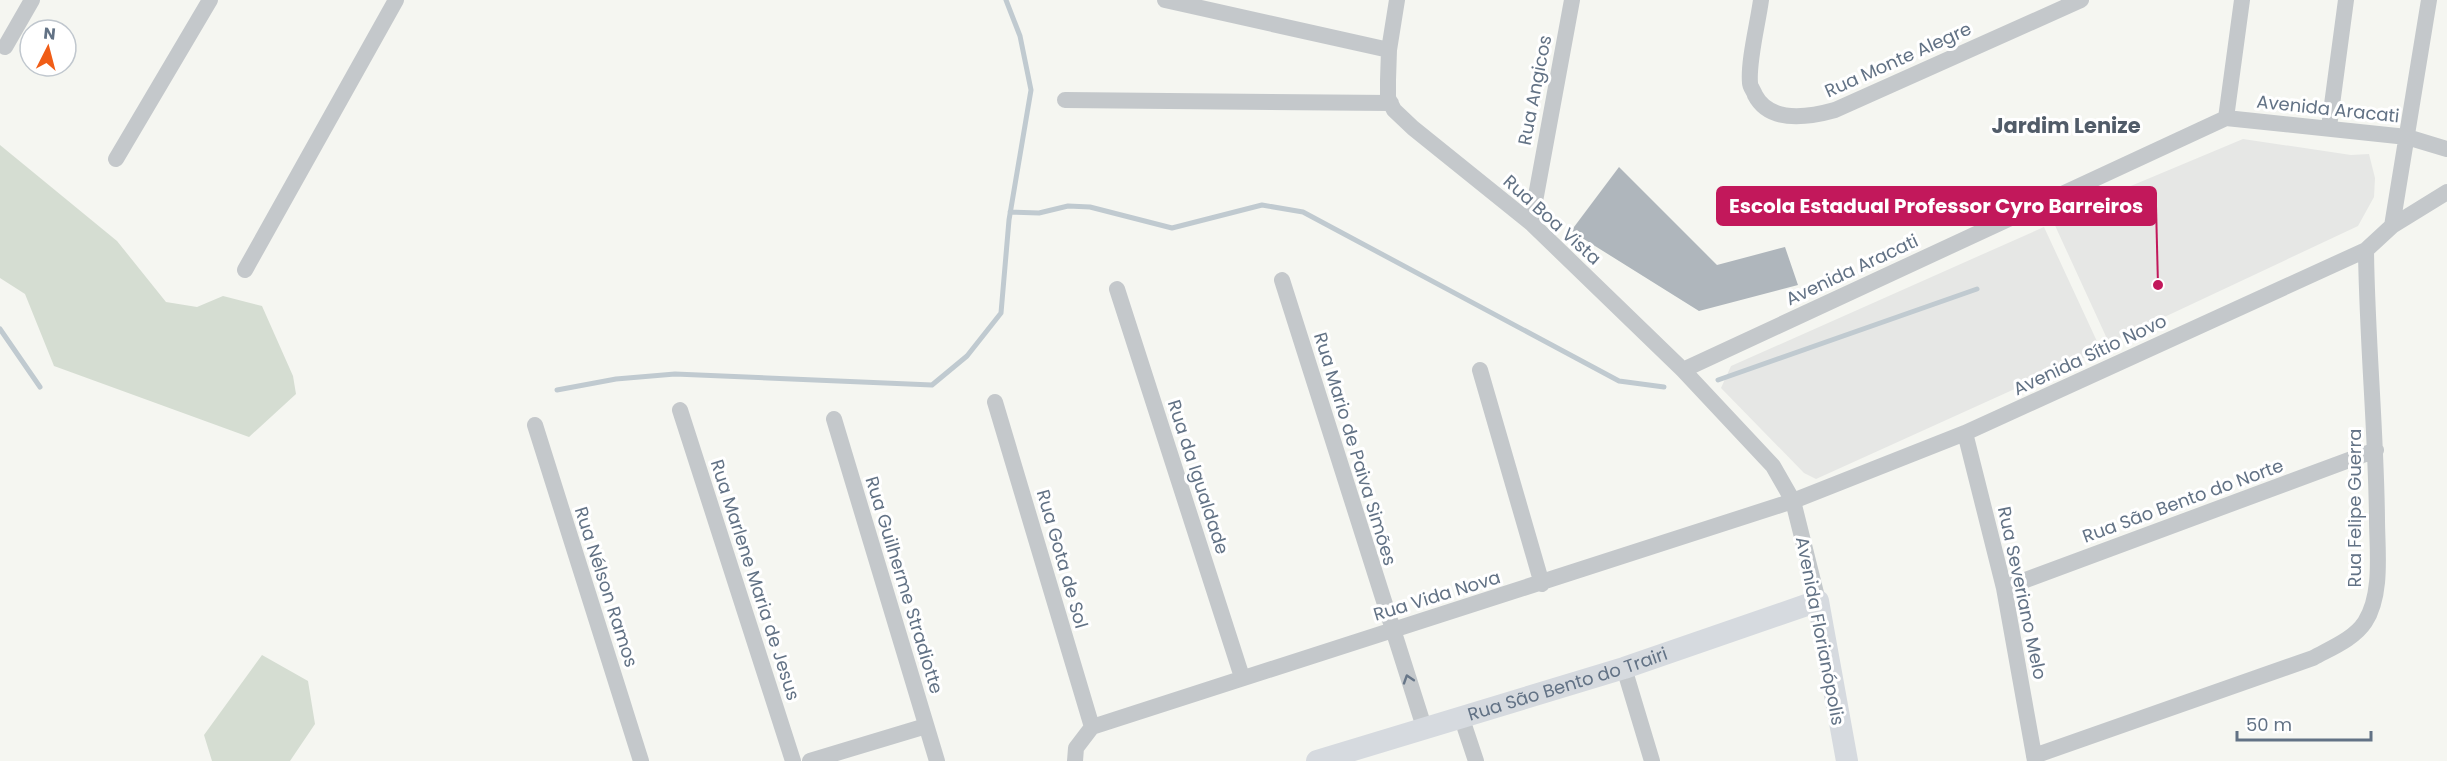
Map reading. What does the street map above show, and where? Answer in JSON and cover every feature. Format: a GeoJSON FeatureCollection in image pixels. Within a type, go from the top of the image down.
{"type":"FeatureCollection","features":[{"type":"Feature","properties":{"kind":"street"},"geometry":{"type":"LineString","coordinates":[[5,47],[32,0]]}},
{"type":"Feature","properties":{"kind":"street"},"geometry":{"type":"LineString","coordinates":[[116,159],[210,0]]}},
{"type":"Feature","properties":{"kind":"street"},"geometry":{"type":"LineString","coordinates":[[245,270],[396,0]]}},
{"type":"Feature","properties":{"kind":"street"},"geometry":{"type":"LineString","coordinates":[[1165,0],[1389,51]]}},
{"type":"Feature","properties":{"kind":"street"},"geometry":{"type":"LineString","coordinates":[[1065,100],[1391,103],[1388,89],[1389,51],[1397,0]]}},
{"type":"Feature","properties":{"kind":"street","name":"Rua Angicos"},"geometry":{"type":"LineString","coordinates":[[1530,223],[1572,0]]}},
{"type":"Feature","properties":{"kind":"street","name":"Rua Monte Alegre"},"geometry":{"type":"LineString","coordinates":[[1761,0],[1750,84],[1758,101],[1773,112],[1794,117],[1812,117],[1835,110],[2072,2]]}},
{"type":"Feature","properties":{"kind":"street"},"geometry":{"type":"LineString","coordinates":[[2226,118],[2242,0]]}},
{"type":"Feature","properties":{"kind":"street"},"geometry":{"type":"LineString","coordinates":[[2329,127],[2346,0]]}},
{"type":"Feature","properties":{"kind":"street"},"geometry":{"type":"LineString","coordinates":[[2392,226],[2429,0]]}},
{"type":"Feature","properties":{"kind":"street","name":"Rua Boa Vista"},"geometry":{"type":"LineString","coordinates":[[1391,103],[1413,128],[1530,223],[1683,370]]}},
{"type":"Feature","properties":{"kind":"street","name":"Avenida Aracati"},"geometry":{"type":"LineString","coordinates":[[1683,370],[2226,118],[2329,127],[2407,137],[2447,149]]}},
{"type":"Feature","properties":{"kind":"street"},"geometry":{"type":"LineString","coordinates":[[2392,226],[2447,192]]}},
{"type":"Feature","properties":{"kind":"street","name":"Avenida Sítio Novo"},"geometry":{"type":"LineString","coordinates":[[1793,501],[1965,433],[2366,250],[2392,226]]}},
{"type":"Feature","properties":{"kind":"street","name":"Rua Felipe Guerra"},"geometry":{"type":"LineString","coordinates":[[2035,758],[2313,658],[2348,638],[2365,623],[2373,605],[2377,566],[2376,450],[2366,250]]}},
{"type":"Feature","properties":{"kind":"street","name":"Rua Mario de Paiva Simões"},"geometry":{"type":"LineString","coordinates":[[1282,280],[1424,727]]}},
{"type":"Feature","properties":{"kind":"street","name":"Rua da Igualdade"},"geometry":{"type":"LineString","coordinates":[[1117,289],[1242,677]]}},
{"type":"Feature","properties":{"kind":"street"},"geometry":{"type":"LineString","coordinates":[[1479,370],[1542,584]]}},
{"type":"Feature","properties":{"kind":"street"},"geometry":{"type":"LineString","coordinates":[[1683,370],[1773,466],[1793,501]]}},
{"type":"Feature","properties":{"kind":"street","name":"Rua Gota de Sol"},"geometry":{"type":"LineString","coordinates":[[995,402],[1092,727]]}},
{"type":"Feature","properties":{"kind":"street","name":"Rua Marlene Maria de Jesus"},"geometry":{"type":"LineString","coordinates":[[680,410],[793,761]]}},
{"type":"Feature","properties":{"kind":"street","name":"Rua Guilherme Stradiotte"},"geometry":{"type":"LineString","coordinates":[[834,419],[937,761]]}},
{"type":"Feature","properties":{"kind":"street","name":"Rua Nélson Ramos"},"geometry":{"type":"LineString","coordinates":[[535,425],[641,761]]}},
{"type":"Feature","properties":{"kind":"street","name":"Rua Severiano Melo"},"geometry":{"type":"LineString","coordinates":[[1965,433],[2004,588],[2035,758]]}},
{"type":"Feature","properties":{"kind":"street","name":"Rua São Bento do Norte"},"geometry":{"type":"LineString","coordinates":[[2004,588],[2376,450]]}},
{"type":"Feature","properties":{"kind":"street","name":"Rua Vida Nova"},"geometry":{"type":"LineString","coordinates":[[1092,727],[1242,677],[1542,584],[1793,501]]}},
{"type":"Feature","properties":{"kind":"street","name":"Avenida Florianópolis"},"geometry":{"type":"LineString","coordinates":[[1793,501],[1818,601],[1847,761]]}},
{"type":"Feature","properties":{"kind":"street","name":"Rua São Bento do Trairi"},"geometry":{"type":"LineString","coordinates":[[1317,761],[1623,668],[1818,601]]}},
{"type":"Feature","properties":{"kind":"street"},"geometry":{"type":"LineString","coordinates":[[1623,668],[1652,761]]}},
{"type":"Feature","properties":{"kind":"street"},"geometry":{"type":"LineString","coordinates":[[1461,716],[1476,761]]}},
{"type":"Feature","properties":{"kind":"street"},"geometry":{"type":"LineString","coordinates":[[810,761],[926,726]]}},
{"type":"Feature","properties":{"kind":"street"},"geometry":{"type":"LineString","coordinates":[[1075,761],[1076,748],[1092,727]]}},
{"type":"Feature","properties":{"kind":"shaded area"},"geometry":{"type":"Polygon","coordinates":[[[2243,139],[2351,155],[2369,154],[2375,178],[2374,197],[2358,226],[2109,343],[2052,219],[2243,139]]]}},
{"type":"Feature","properties":{"kind":"shaded area"},"geometry":{"type":"Polygon","coordinates":[[[0,145],[117,241],[166,302],[197,307],[223,296],[262,306],[293,376],[296,394],[249,437],[54,366],[25,294],[0,278],[0,145]]]}},
{"type":"Feature","properties":{"kind":"shaded area"},"geometry":{"type":"Polygon","coordinates":[[[2044,227],[2101,350],[1816,479],[1804,473],[1721,388],[1731,366],[2044,227]]]}},
{"type":"Feature","properties":{"kind":"shaded area"},"geometry":{"type":"Polygon","coordinates":[[[262,655],[308,681],[315,724],[290,761],[212,761],[204,735],[262,655]]]}},
{"type":"Feature","properties":{"kind":"building"},"geometry":{"type":"Polygon","coordinates":[[[1619,167],[1717,265],[1785,247],[1798,285],[1699,311],[1571,231],[1619,167]]]}},
{"type":"Feature","properties":{"kind":"waterway"},"geometry":{"type":"LineString","coordinates":[[557,390],[616,379],[675,374],[932,385],[967,356],[1001,313],[1009,220],[1031,90],[1020,36],[1006,0]]}},
{"type":"Feature","properties":{"kind":"waterway"},"geometry":{"type":"LineString","coordinates":[[1010,212],[1039,213],[1068,206],[1090,207],[1172,228],[1262,205],[1303,212],[1619,381],[1664,387]]}},
{"type":"Feature","properties":{"kind":"waterway"},"geometry":{"type":"LineString","coordinates":[[1718,380],[1977,289]]}},
{"type":"Feature","properties":{"kind":"waterway"},"geometry":{"type":"LineString","coordinates":[[0,329],[40,387]]}},
{"type":"Feature","properties":{"kind":"place","name":"Escola Estadual Professor Cyro Barreiros"},"geometry":{"type":"Point","coordinates":[2158,285]}},
{"type":"Feature","properties":{"kind":"district","name":"Jardim Lenize"},"geometry":{"type":"Point","coordinates":[2066,126]}}]}
